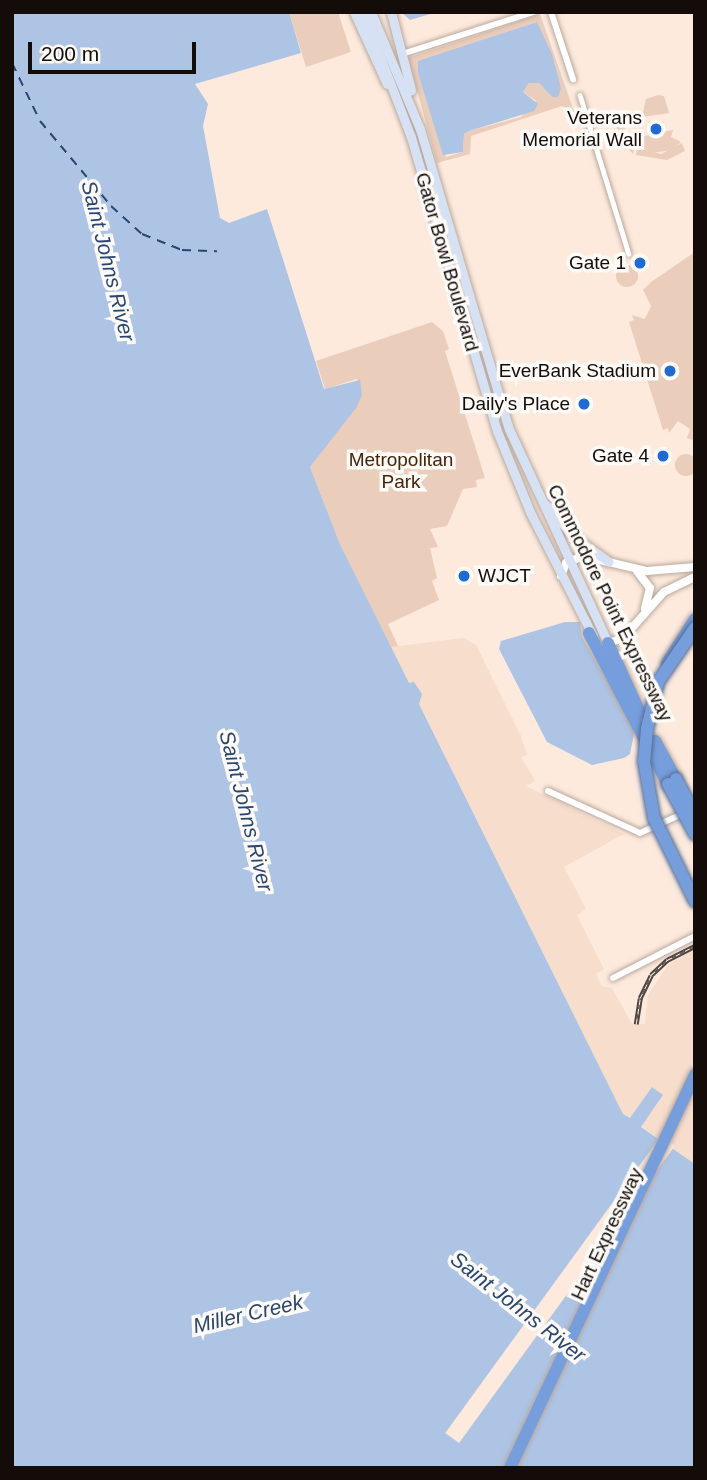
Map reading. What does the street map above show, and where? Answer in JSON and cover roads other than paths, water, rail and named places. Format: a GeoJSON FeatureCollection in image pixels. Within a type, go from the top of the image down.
{"type":"FeatureCollection","features":[{"type":"Feature","properties":{"kind":"highway"},"geometry":{"type":"LineString","coordinates":[[695,619],[666,666],[646,729],[645,779],[658,828],[695,901]]}},
{"type":"Feature","properties":{"kind":"highway"},"geometry":{"type":"LineString","coordinates":[[666,666],[695,628]]}},
{"type":"Feature","properties":{"kind":"highway","name":"Commodore Point Expressway"},"geometry":{"type":"LineString","coordinates":[[590,633],[672,781],[695,815]]}},
{"type":"Feature","properties":{"kind":"highway","name":"Commodore Point Expressway"},"geometry":{"type":"LineString","coordinates":[[608,643],[695,834]]}},
{"type":"Feature","properties":{"kind":"highway"},"geometry":{"type":"LineString","coordinates":[[690,1094],[695,1061]]}},
{"type":"Feature","properties":{"kind":"highway"},"geometry":{"type":"LineString","coordinates":[[690,1094],[695,1074]]}},
{"type":"Feature","properties":{"kind":"highway","name":"Hart Expressway"},"geometry":{"type":"LineString","coordinates":[[510,1468],[690,1094]]}},
{"type":"Feature","properties":{"kind":"highway","name":"Hart Expressway"},"geometry":{"type":"LineString","coordinates":[[519,1468],[690,1094]]}},
{"type":"Feature","properties":{"kind":"main road"},"geometry":{"type":"LineString","coordinates":[[354,12],[404,117]]}},
{"type":"Feature","properties":{"kind":"main road","name":"Gator Bowl Boulevard"},"geometry":{"type":"LineString","coordinates":[[363,12],[404,117],[489,407],[530,512]]}},
{"type":"Feature","properties":{"kind":"main road","name":"Gator Bowl Boulevard"},"geometry":{"type":"LineString","coordinates":[[371,12],[420,129],[488,370],[530,481]]}},
{"type":"Feature","properties":{"kind":"main road"},"geometry":{"type":"LineString","coordinates":[[391,12],[420,129]]}},
{"type":"Feature","properties":{"kind":"main road"},"geometry":{"type":"LineString","coordinates":[[377,27],[402,54]]}},
{"type":"Feature","properties":{"kind":"main road"},"geometry":{"type":"LineString","coordinates":[[530,481],[566,530],[610,562]]}},
{"type":"Feature","properties":{"kind":"main road","name":"Commodore Point Expressway"},"geometry":{"type":"LineString","coordinates":[[530,481],[608,643]]}},
{"type":"Feature","properties":{"kind":"main road","name":"Commodore Point Expressway"},"geometry":{"type":"LineString","coordinates":[[530,512],[590,633]]}},
{"type":"Feature","properties":{"kind":"main road"},"geometry":{"type":"LineString","coordinates":[[590,633],[608,643]]}},
{"type":"Feature","properties":{"kind":"street"},"geometry":{"type":"LineString","coordinates":[[402,54],[534,12]]}},
{"type":"Feature","properties":{"kind":"street"},"geometry":{"type":"LineString","coordinates":[[551,12],[573,79]]}},
{"type":"Feature","properties":{"kind":"street"},"geometry":{"type":"LineString","coordinates":[[580,95],[629,254]]}},
{"type":"Feature","properties":{"kind":"street"},"geometry":{"type":"LineString","coordinates":[[561,576],[570,561],[583,556],[635,570],[668,572],[695,567]]}},
{"type":"Feature","properties":{"kind":"street"},"geometry":{"type":"LineString","coordinates":[[635,570],[650,588],[643,614]]}},
{"type":"Feature","properties":{"kind":"street"},"geometry":{"type":"LineString","coordinates":[[608,643],[621,640],[668,589],[695,577]]}},
{"type":"Feature","properties":{"kind":"street"},"geometry":{"type":"LineString","coordinates":[[548,790],[640,833],[695,807]]}},
{"type":"Feature","properties":{"kind":"street"},"geometry":{"type":"LineString","coordinates":[[613,978],[695,936]]}},
{"type":"Feature","properties":{"kind":"water"},"geometry":{"type":"Polygon","coordinates":[[[12,12],[289,12],[301,53],[195,84],[208,104],[203,126],[220,218],[229,223],[267,209],[324,389],[360,380],[362,395],[356,408],[310,467],[340,544],[409,683],[414,682],[422,694],[419,704],[623,1114],[630,1118],[652,1087],[663,1095],[641,1127],[695,1164],[695,1468],[12,1468],[12,12]]]}},
{"type":"Feature","properties":{"kind":"water"},"geometry":{"type":"Polygon","coordinates":[[[401,12],[437,12],[410,20],[401,12]]]}},
{"type":"Feature","properties":{"kind":"water"},"geometry":{"type":"Polygon","coordinates":[[[537,22],[552,54],[561,88],[558,97],[552,97],[539,83],[529,83],[523,92],[538,104],[534,111],[469,131],[464,134],[463,152],[443,155],[418,73],[418,61],[537,22]]]}},
{"type":"Feature","properties":{"kind":"water"},"geometry":{"type":"Polygon","coordinates":[[[565,622],[580,622],[582,637],[635,729],[630,754],[624,758],[592,765],[547,742],[499,649],[501,641],[565,622]]]}},
{"type":"Feature","properties":{"kind":"railway"},"geometry":{"type":"LineString","coordinates":[[636,1024],[640,998],[651,975],[667,960],[695,946]]}},
{"type":"Feature","properties":{"kind":"place","name":"Veterans Memorial Wall"},"geometry":{"type":"Point","coordinates":[656,129]}},
{"type":"Feature","properties":{"kind":"place","name":"Gate 1"},"geometry":{"type":"Point","coordinates":[640,263]}},
{"type":"Feature","properties":{"kind":"place","name":"EverBank Stadium"},"geometry":{"type":"Point","coordinates":[670,371]}},
{"type":"Feature","properties":{"kind":"place","name":"Daily's Place"},"geometry":{"type":"Point","coordinates":[584,404]}},
{"type":"Feature","properties":{"kind":"place","name":"Gate 4"},"geometry":{"type":"Point","coordinates":[663,456]}},
{"type":"Feature","properties":{"kind":"place","name":"WJCT"},"geometry":{"type":"Point","coordinates":[464,576]}},
{"type":"Feature","properties":{"kind":"water label","name":"Saint Johns River"},"geometry":{"type":"Point","coordinates":[108,261]}},
{"type":"Feature","properties":{"kind":"water label","name":"Saint Johns River"},"geometry":{"type":"Point","coordinates":[246,811]}},
{"type":"Feature","properties":{"kind":"water label","name":"Saint Johns River"},"geometry":{"type":"Point","coordinates":[518,1307]}},
{"type":"Feature","properties":{"kind":"water label","name":"Miller Creek"},"geometry":{"type":"Point","coordinates":[248,1314]}},
{"type":"Feature","properties":{"kind":"park label","name":"Metropolitan Park"},"geometry":{"type":"Point","coordinates":[401,471]}}]}
